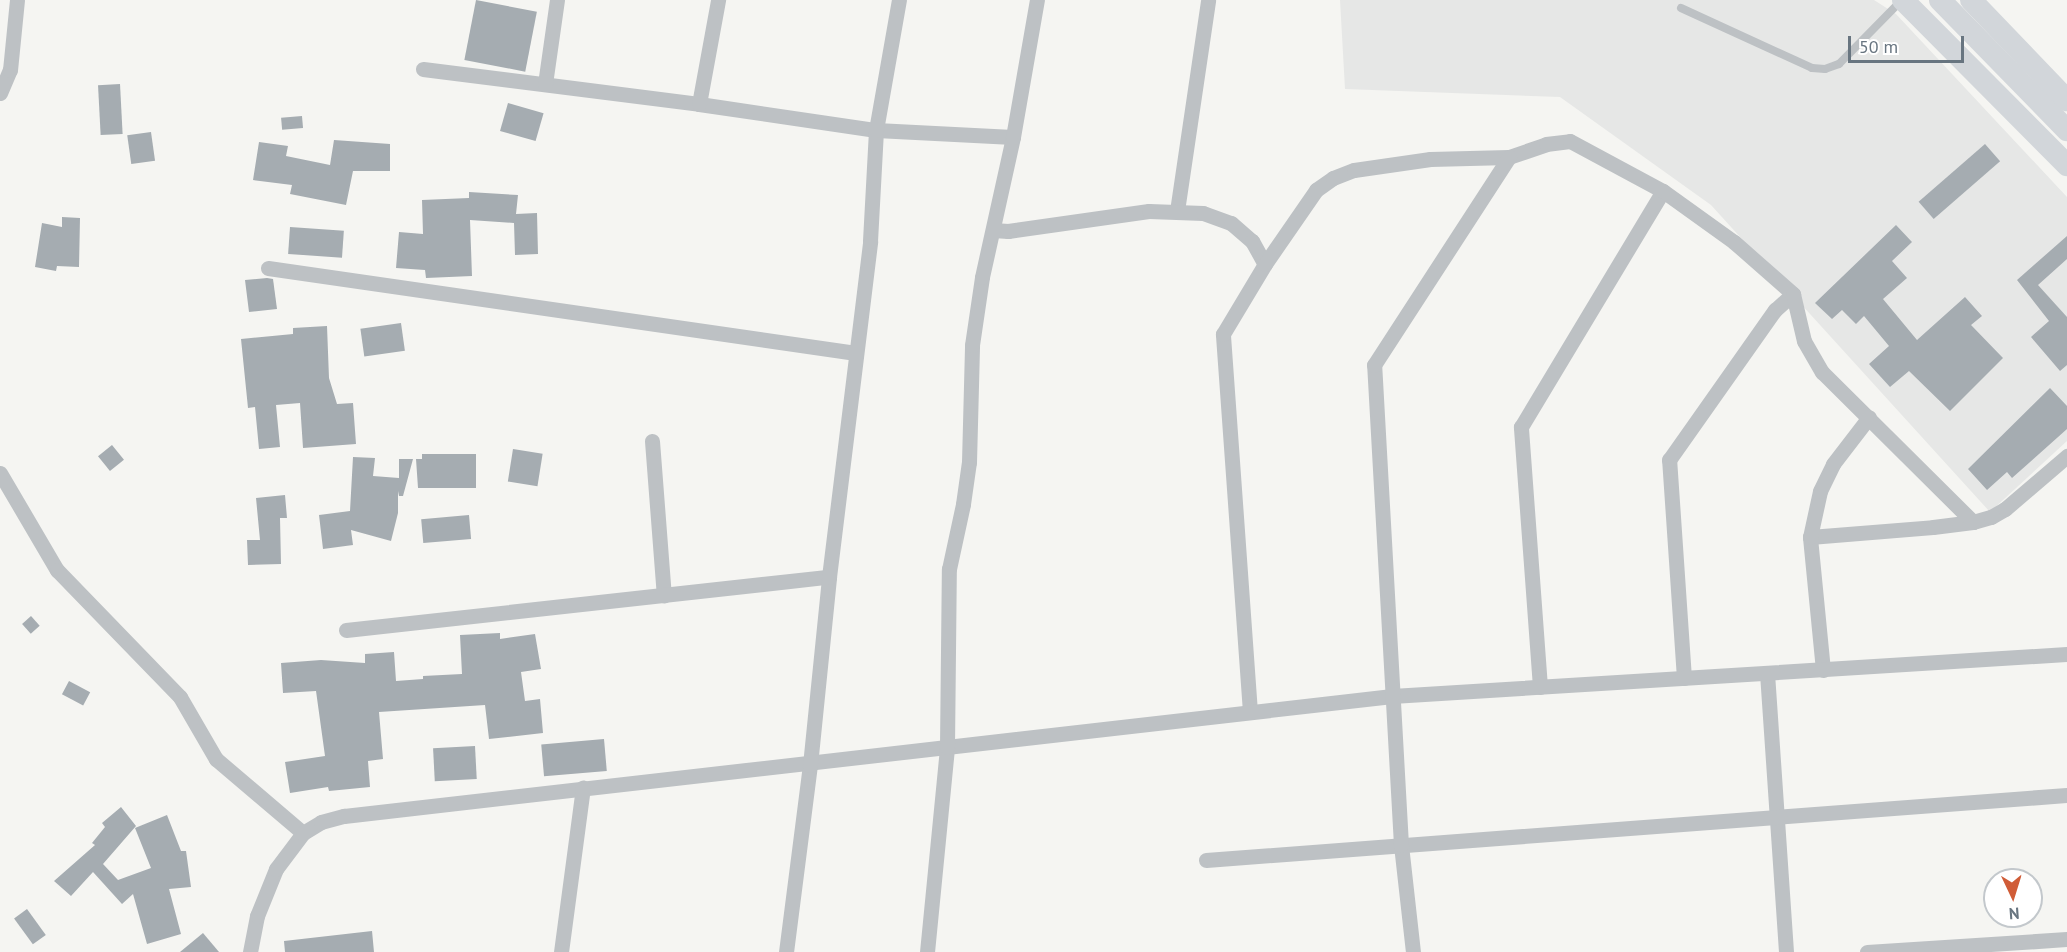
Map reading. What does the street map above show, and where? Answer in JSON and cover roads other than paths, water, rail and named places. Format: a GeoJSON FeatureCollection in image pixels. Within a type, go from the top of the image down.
{"type":"FeatureCollection","features":[{"type":"Feature","properties":{"kind":"main road"},"geometry":{"type":"LineString","coordinates":[[1903,0],[2067,165]]}},
{"type":"Feature","properties":{"kind":"main road"},"geometry":{"type":"LineString","coordinates":[[1940,0],[2067,130]]}},
{"type":"Feature","properties":{"kind":"main road"},"geometry":{"type":"LineString","coordinates":[[1971,0],[2067,100]]}},
{"type":"Feature","properties":{"kind":"street"},"geometry":{"type":"LineString","coordinates":[[0,93],[10,70],[17,0]]}},
{"type":"Feature","properties":{"kind":"street"},"geometry":{"type":"LineString","coordinates":[[545,84],[557,0]]}},
{"type":"Feature","properties":{"kind":"street"},"geometry":{"type":"LineString","coordinates":[[699,104],[718,0]]}},
{"type":"Feature","properties":{"kind":"street"},"geometry":{"type":"LineString","coordinates":[[786,952],[810,765],[829,577],[870,241],[876,130],[899,0]]}},
{"type":"Feature","properties":{"kind":"street"},"geometry":{"type":"LineString","coordinates":[[927,952],[947,747],[949,569],[963,504],[969,462],[972,345],[982,277],[1013,137],[1037,0]]}},
{"type":"Feature","properties":{"kind":"street"},"geometry":{"type":"LineString","coordinates":[[1176,211],[1208,0]]}},
{"type":"Feature","properties":{"kind":"street"},"geometry":{"type":"LineString","coordinates":[[423,69],[699,104],[876,130],[1013,137]]}},
{"type":"Feature","properties":{"kind":"street"},"geometry":{"type":"LineString","coordinates":[[1250,712],[1223,334],[1265,264],[1316,190],[1333,178],[1354,170],[1430,159],[1509,157],[1546,144],[1570,141],[1663,191],[1734,242],[1793,294],[1804,341],[1822,372],[1973,522]]}},
{"type":"Feature","properties":{"kind":"street"},"geometry":{"type":"LineString","coordinates":[[1413,952],[1401,845],[1374,365],[1509,157]]}},
{"type":"Feature","properties":{"kind":"street"},"geometry":{"type":"LineString","coordinates":[[1540,687],[1521,427],[1663,191]]}},
{"type":"Feature","properties":{"kind":"street"},"geometry":{"type":"LineString","coordinates":[[993,230],[1008,231],[1110,215],[1176,211],[1203,213],[1231,223],[1252,241],[1265,264]]}},
{"type":"Feature","properties":{"kind":"street"},"geometry":{"type":"LineString","coordinates":[[268,268],[856,353]]}},
{"type":"Feature","properties":{"kind":"street"},"geometry":{"type":"LineString","coordinates":[[1684,678],[1669,460],[1775,310],[1793,294]]}},
{"type":"Feature","properties":{"kind":"street"},"geometry":{"type":"LineString","coordinates":[[1823,670],[1810,537],[1820,491],[1833,464],[1869,417]]}},
{"type":"Feature","properties":{"kind":"street"},"geometry":{"type":"LineString","coordinates":[[652,441],[664,596]]}},
{"type":"Feature","properties":{"kind":"street"},"geometry":{"type":"LineString","coordinates":[[1810,537],[1973,522],[1991,517],[2005,509],[2067,456]]}},
{"type":"Feature","properties":{"kind":"street"},"geometry":{"type":"LineString","coordinates":[[0,473],[57,570],[180,697],[216,759],[303,833]]}},
{"type":"Feature","properties":{"kind":"street"},"geometry":{"type":"LineString","coordinates":[[346,630],[829,577]]}},
{"type":"Feature","properties":{"kind":"street"},"geometry":{"type":"LineString","coordinates":[[250,952],[257,916],[276,869],[303,833],[321,822],[344,816],[584,787],[810,765],[1392,696],[2067,654]]}},
{"type":"Feature","properties":{"kind":"street"},"geometry":{"type":"LineString","coordinates":[[1767,673],[1786,952]]}},
{"type":"Feature","properties":{"kind":"street"},"geometry":{"type":"LineString","coordinates":[[561,952],[584,787]]}},
{"type":"Feature","properties":{"kind":"street"},"geometry":{"type":"LineString","coordinates":[[1206,860],[2067,795]]}},
{"type":"Feature","properties":{"kind":"street"},"geometry":{"type":"LineString","coordinates":[[1867,952],[2067,939]]}},
{"type":"Feature","properties":{"kind":"lane"},"geometry":{"type":"LineString","coordinates":[[1681,8],[1812,68],[1825,69],[1839,64],[1903,0]]}}]}
